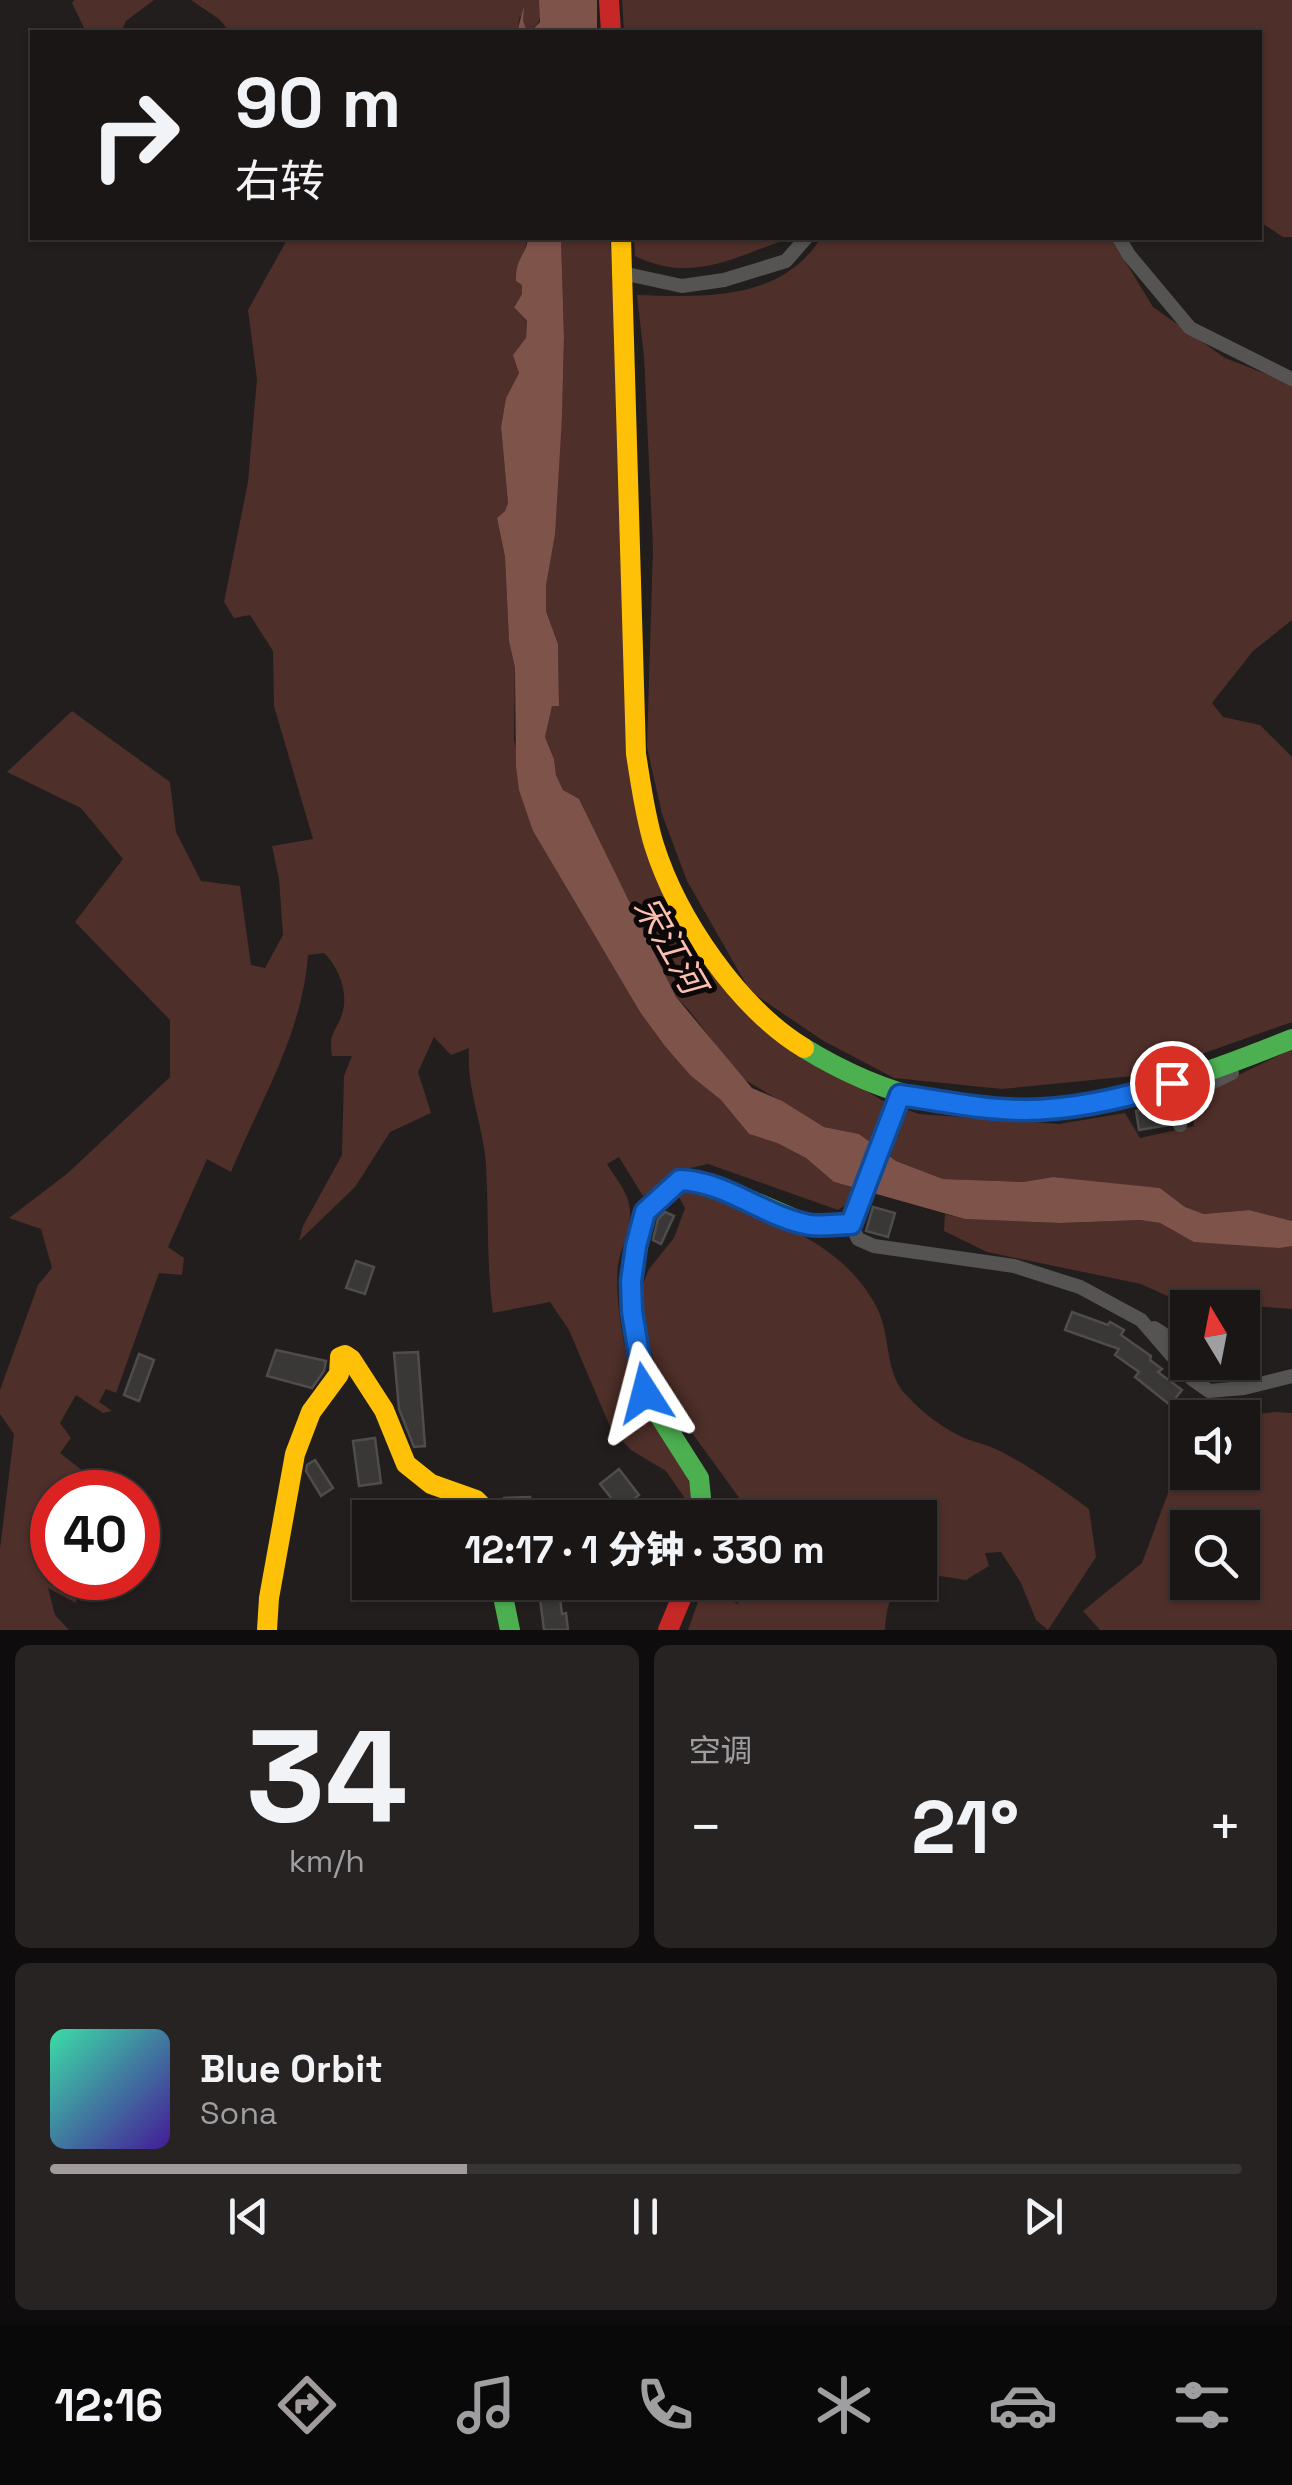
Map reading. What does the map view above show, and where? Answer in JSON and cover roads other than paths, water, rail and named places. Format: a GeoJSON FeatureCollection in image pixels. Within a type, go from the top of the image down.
{"type":"FeatureCollection","features":[{"type":"Feature","properties":{"kind":"main road"},"geometry":{"type":"LineString","coordinates":[[609,0],[611,30]]}},
{"type":"Feature","properties":{"kind":"main road"},"geometry":{"type":"LineString","coordinates":[[621,240],[636,754],[645,811],[663,871],[726,976],[768,1024],[817,1056],[900,1095],[990,1108],[1058,1109],[1148,1090],[1292,1038]]}},
{"type":"Feature","properties":{"kind":"main road"},"geometry":{"type":"LineString","coordinates":[[701,1500],[699,1478],[645,1393],[631,1281],[645,1212],[680,1180],[702,1181],[811,1226],[851,1224],[900,1095]]}},
{"type":"Feature","properties":{"kind":"main road"},"geometry":{"type":"LineString","coordinates":[[268,1630],[269,1598],[295,1454],[312,1412],[339,1374],[340,1357],[351,1359],[374,1392],[406,1464],[439,1488],[476,1500]]}},
{"type":"Feature","properties":{"kind":"main road"},"geometry":{"type":"LineString","coordinates":[[504,1600],[510,1630]]}},
{"type":"Feature","properties":{"kind":"main road"},"geometry":{"type":"LineString","coordinates":[[668,1630],[680,1600]]}},
{"type":"Feature","properties":{"kind":"street"},"geometry":{"type":"LineString","coordinates":[[622,273],[682,286],[724,280],[786,262],[804,240]]}},
{"type":"Feature","properties":{"kind":"street"},"geometry":{"type":"LineString","coordinates":[[1120,240],[1128,255],[1190,328],[1292,379]]}},
{"type":"Feature","properties":{"kind":"street"},"geometry":{"type":"LineString","coordinates":[[1180,1125],[1180,1098],[1235,1071],[1245,1058]]}},
{"type":"Feature","properties":{"kind":"street"},"geometry":{"type":"LineString","coordinates":[[851,1224],[858,1239],[874,1246],[1014,1266],[1080,1288],[1170,1337]]}},
{"type":"Feature","properties":{"kind":"street"},"geometry":{"type":"LineString","coordinates":[[1145,1323],[1201,1389],[1209,1392],[1292,1376]]}},
{"type":"Feature","properties":{"kind":"water label","name":"宋江河"},"geometry":{"type":"Point","coordinates":[670,945]}}]}
